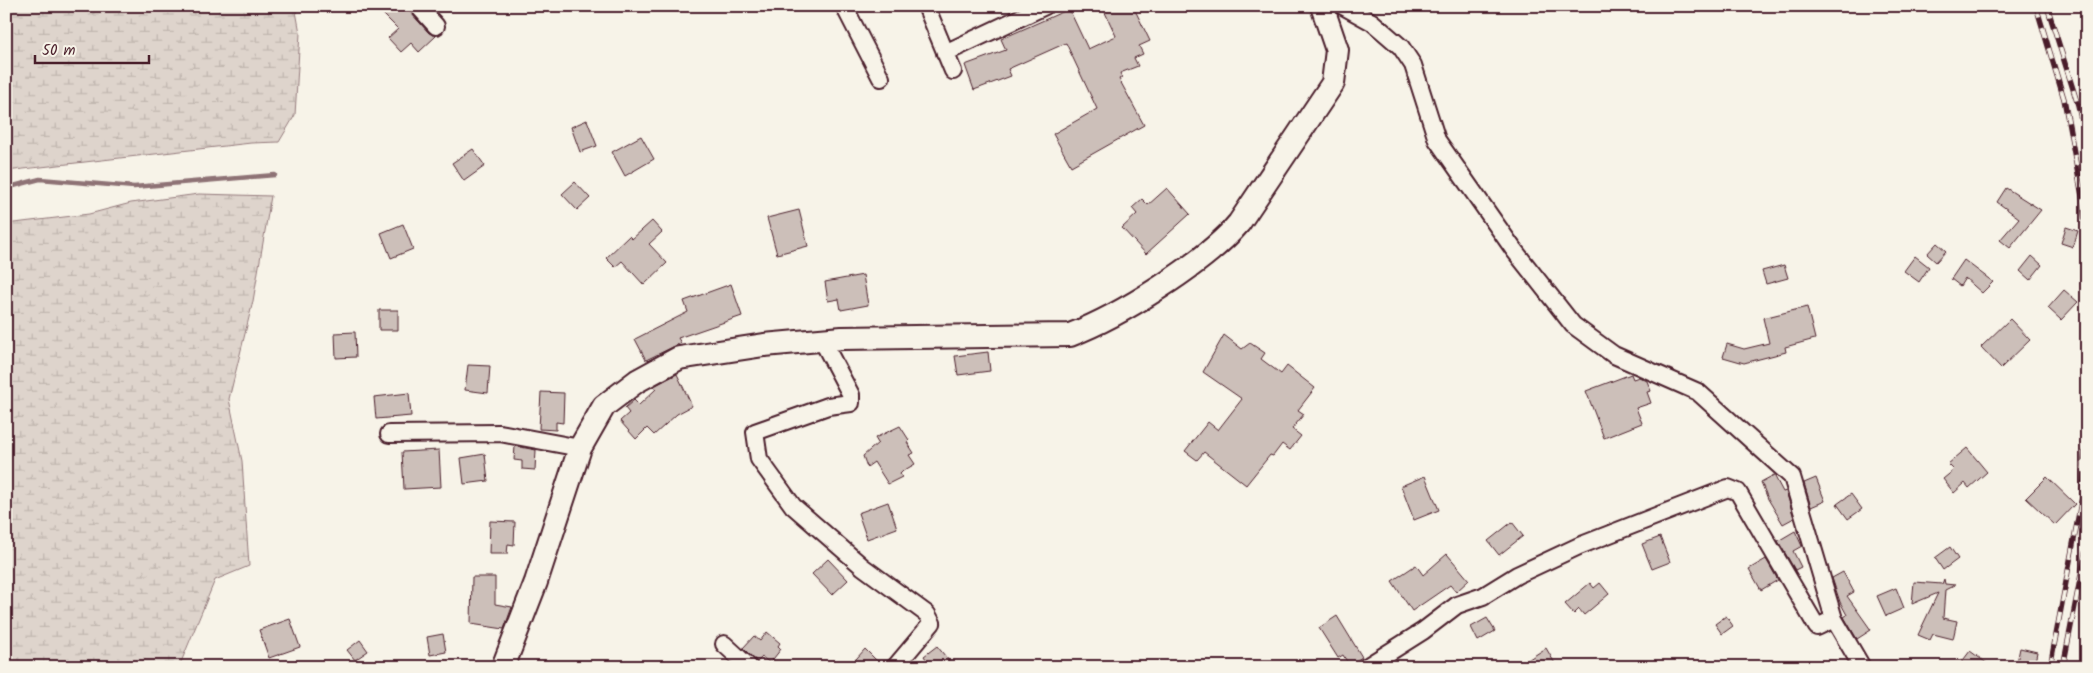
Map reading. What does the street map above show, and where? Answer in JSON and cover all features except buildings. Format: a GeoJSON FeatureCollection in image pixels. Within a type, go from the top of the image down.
{"type":"FeatureCollection","features":[{"type":"Feature","properties":{"kind":"main road"},"geometry":{"type":"LineString","coordinates":[[503,667],[536,582],[580,448],[604,406],[637,381],[679,358],[764,345],[822,340],[1070,335],[1100,324],[1179,273],[1224,240],[1239,223],[1333,82],[1337,50],[1322,6]]}},
{"type":"Feature","properties":{"kind":"street"},"geometry":{"type":"LineString","coordinates":[[418,6],[436,26]]}},
{"type":"Feature","properties":{"kind":"street"},"geometry":{"type":"LineString","coordinates":[[844,6],[881,78]]}},
{"type":"Feature","properties":{"kind":"street"},"geometry":{"type":"LineString","coordinates":[[926,6],[953,71]]}},
{"type":"Feature","properties":{"kind":"street"},"geometry":{"type":"LineString","coordinates":[[1343,6],[1372,22],[1401,47],[1413,66],[1437,140],[1514,250],[1573,325],[1614,355],[1698,392],[1792,476],[1834,619],[1862,667]]}},
{"type":"Feature","properties":{"kind":"street"},"geometry":{"type":"LineString","coordinates":[[945,53],[1046,9]]}},
{"type":"Feature","properties":{"kind":"street"},"geometry":{"type":"LineString","coordinates":[[822,340],[851,395],[850,403],[828,406],[755,432],[759,459],[793,506],[863,567],[927,614],[932,623],[895,667]]}},
{"type":"Feature","properties":{"kind":"street"},"geometry":{"type":"LineString","coordinates":[[388,434],[500,433],[580,448]]}},
{"type":"Feature","properties":{"kind":"street"},"geometry":{"type":"LineString","coordinates":[[1366,667],[1423,631],[1458,605],[1483,596],[1517,574],[1579,546],[1728,488],[1738,492],[1817,627],[1834,619]]}},
{"type":"Feature","properties":{"kind":"street"},"geometry":{"type":"LineString","coordinates":[[724,644],[749,667]]}},
{"type":"Feature","properties":{"kind":"path"},"geometry":{"type":"LineString","coordinates":[[2084,6],[2087,16]]}},
{"type":"Feature","properties":{"kind":"path"},"geometry":{"type":"LineString","coordinates":[[2085,667],[2087,656]]}},
{"type":"Feature","properties":{"kind":"green space"},"geometry":{"type":"Polygon","coordinates":[[[6,6],[295,6],[300,33],[295,115],[279,142],[251,143],[6,171],[6,6]]]}},
{"type":"Feature","properties":{"kind":"green space"},"geometry":{"type":"Polygon","coordinates":[[[199,194],[271,196],[253,301],[229,399],[242,461],[249,566],[215,580],[179,667],[6,667],[6,224],[89,214],[131,203],[199,194]]]}},
{"type":"Feature","properties":{"kind":"waterway"},"geometry":{"type":"LineString","coordinates":[[6,188],[40,179],[134,187],[275,175]]}},
{"type":"Feature","properties":{"kind":"railway"},"geometry":{"type":"LineString","coordinates":[[2036,6],[2064,99],[2083,201],[2087,245]]}},
{"type":"Feature","properties":{"kind":"railway"},"geometry":{"type":"LineString","coordinates":[[2047,6],[2078,105],[2087,147]]}},
{"type":"Feature","properties":{"kind":"railway"},"geometry":{"type":"LineString","coordinates":[[2050,667],[2082,497],[2087,406]]}},
{"type":"Feature","properties":{"kind":"railway"},"geometry":{"type":"LineString","coordinates":[[2063,667],[2087,544]]}}]}
